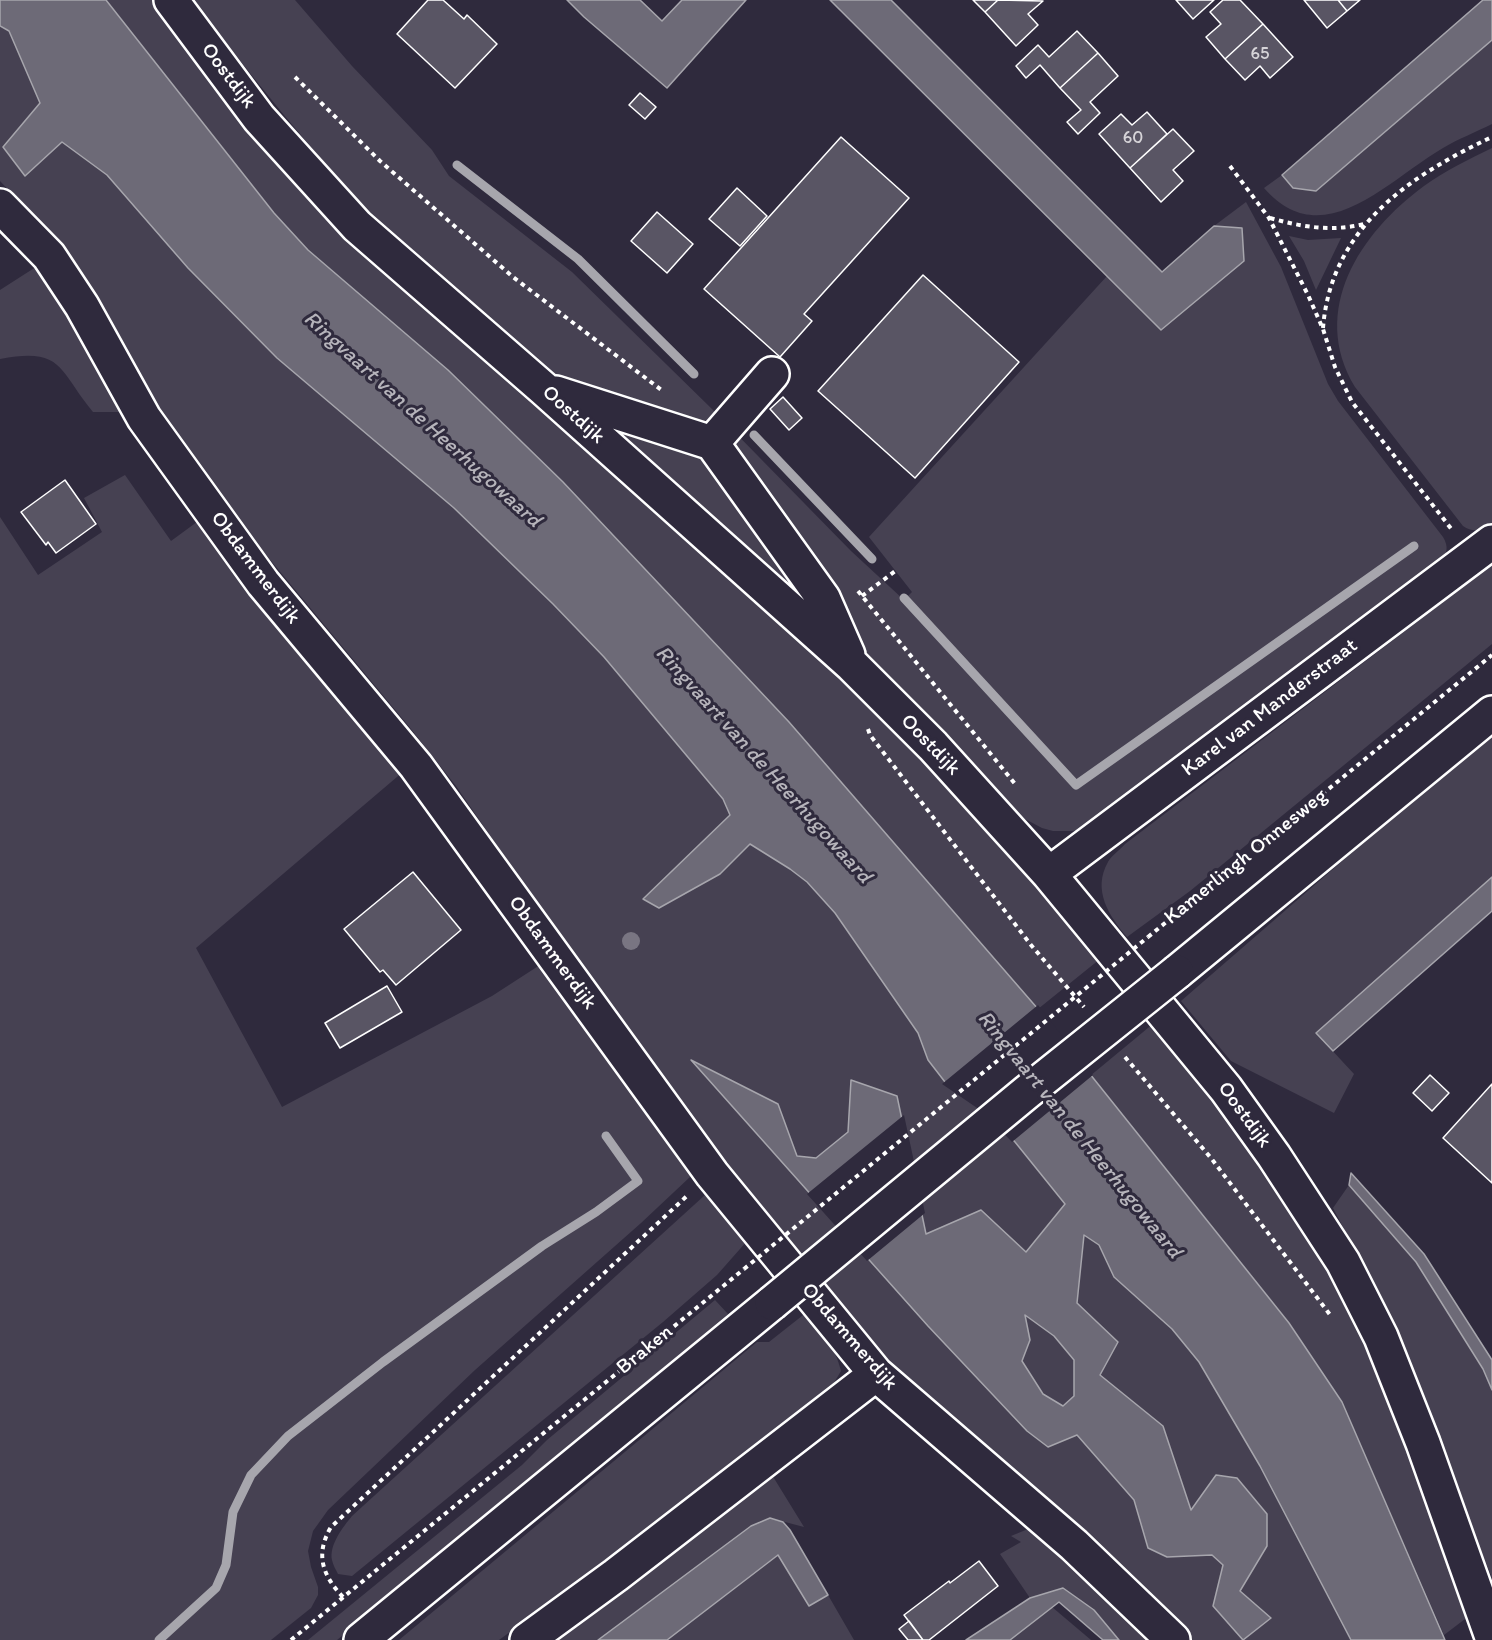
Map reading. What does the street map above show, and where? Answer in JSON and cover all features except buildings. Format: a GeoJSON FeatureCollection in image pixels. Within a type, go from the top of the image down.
{"type":"FeatureCollection","features":[{"type":"Feature","properties":{"kind":"street","name":"Oostdijk"},"geometry":{"type":"LineString","coordinates":[[171,0],[259,118],[357,226],[544,389],[852,664],[933,746],[1048,874],[1226,1089],[1274,1156],[1343,1262],[1381,1337],[1423,1443],[1492,1636]]}},
{"type":"Feature","properties":{"kind":"street","name":"Obdammerdijk"},"geometry":{"type":"LineString","coordinates":[[0,206],[49,256],[82,306],[144,418],[263,583],[416,766],[712,1174],[876,1374],[1074,1545],[1173,1640]]}},
{"type":"Feature","properties":{"kind":"street"},"geometry":{"type":"LineString","coordinates":[[712,443],[772,374]]}},
{"type":"Feature","properties":{"kind":"street"},"geometry":{"type":"LineString","coordinates":[[544,389],[712,443],[823,598],[852,664]]}},
{"type":"Feature","properties":{"kind":"street","name":"Karel van Manderstraat"},"geometry":{"type":"LineString","coordinates":[[1048,874],[1483,549]]}},
{"type":"Feature","properties":{"kind":"street","name":"Braken"},"geometry":{"type":"LineString","coordinates":[[361,1640],[1492,713]]}},
{"type":"Feature","properties":{"kind":"street"},"geometry":{"type":"LineString","coordinates":[[527,1640],[626,1568],[876,1374]]}},
{"type":"Feature","properties":{"kind":"path"},"geometry":{"type":"LineString","coordinates":[[295,77],[380,161],[513,277],[672,398]]}},
{"type":"Feature","properties":{"kind":"path"},"geometry":{"type":"LineString","coordinates":[[1323,329],[1324,309],[1331,286],[1364,224],[1382,205],[1427,172],[1492,136]]}},
{"type":"Feature","properties":{"kind":"path"},"geometry":{"type":"LineString","coordinates":[[1230,166],[1269,218],[1323,329],[1335,367],[1352,402],[1483,549]]}},
{"type":"Feature","properties":{"kind":"path"},"geometry":{"type":"LineString","coordinates":[[1269,218],[1327,229],[1364,224]]}},
{"type":"Feature","properties":{"kind":"path"},"geometry":{"type":"LineString","coordinates":[[862,596],[898,568]]}},
{"type":"Feature","properties":{"kind":"path"},"geometry":{"type":"LineString","coordinates":[[855,587],[1018,787]]}},
{"type":"Feature","properties":{"kind":"path","name":"Kamerlingh Onnesweg"},"geometry":{"type":"LineString","coordinates":[[1000,1059],[1492,655]]}},
{"type":"Feature","properties":{"kind":"path"},"geometry":{"type":"LineString","coordinates":[[867,725],[870,735],[1031,945],[1091,1016]]}},
{"type":"Feature","properties":{"kind":"path"},"geometry":{"type":"LineString","coordinates":[[1121,1052],[1211,1158],[1336,1323]]}},
{"type":"Feature","properties":{"kind":"path","name":"Braken"},"geometry":{"type":"LineString","coordinates":[[291,1640],[1000,1059]]}},
{"type":"Feature","properties":{"kind":"path"},"geometry":{"type":"LineString","coordinates":[[343,1597],[333,1587],[323,1565],[323,1541],[331,1527],[712,1174]]}},
{"type":"Feature","properties":{"kind":"shaded area"},"geometry":{"type":"Polygon","coordinates":[[[106,0],[153,0],[222,94],[877,709],[979,816],[1100,959],[1038,1009],[789,722],[563,482],[448,370],[308,250],[274,213],[106,0]]]}},
{"type":"Feature","properties":{"kind":"shaded area"},"geometry":{"type":"Polygon","coordinates":[[[193,0],[295,0],[352,66],[432,150],[449,176],[572,272],[713,410],[851,551],[904,600],[912,592],[869,537],[1107,276],[1161,330],[1242,228],[1214,226],[1246,202],[1281,267],[1328,384],[1338,401],[1443,537],[1447,547],[1445,556],[1441,563],[1084,828],[1073,831],[1053,831],[1042,828],[1025,819],[935,727],[377,222],[282,113],[193,0]]]}},
{"type":"Feature","properties":{"kind":"shaded area"},"geometry":{"type":"Polygon","coordinates":[[[0,26],[9,31],[40,103],[3,147],[25,176],[62,142],[107,175],[277,357],[454,508],[553,604],[604,657],[723,799],[730,814],[644,899],[659,908],[720,874],[750,844],[790,869],[805,881],[835,913],[918,1033],[928,1060],[985,1110],[1015,1142],[1065,1204],[1026,1252],[926,1234],[897,1096],[816,1158],[796,1156],[778,1104],[693,1061],[1048,1447],[1076,1435],[1134,1500],[1148,1548],[1167,1557],[1212,1555],[1223,1565],[1213,1606],[1243,1640],[1189,1640],[872,1350],[703,1145],[456,786],[232,514],[173,435],[128,360],[87,282],[33,216],[0,181],[0,26]]]}},
{"type":"Feature","properties":{"kind":"shaded area"},"geometry":{"type":"Polygon","coordinates":[[[1492,40],[1492,124],[1443,148],[1355,205],[1332,213],[1309,215],[1286,207],[1264,188],[1282,175],[1293,188],[1316,191],[1492,40]]]}},
{"type":"Feature","properties":{"kind":"shaded area"},"geometry":{"type":"Polygon","coordinates":[[[1492,148],[1492,524],[1482,530],[1474,530],[1463,526],[1355,387],[1342,358],[1337,330],[1340,302],[1348,275],[1362,250],[1380,226],[1424,186],[1492,148]]]}},
{"type":"Feature","properties":{"kind":"shaded area"},"geometry":{"type":"Polygon","coordinates":[[[1289,236],[1308,240],[1341,238],[1316,290],[1304,261],[1289,236]]]}},
{"type":"Feature","properties":{"kind":"shaded area"},"geometry":{"type":"Polygon","coordinates":[[[39,265],[127,412],[93,412],[65,374],[48,359],[21,356],[0,359],[0,290],[39,265]]]}},
{"type":"Feature","properties":{"kind":"shaded area"},"geometry":{"type":"Polygon","coordinates":[[[125,475],[171,541],[201,519],[404,771],[196,948],[282,1107],[492,996],[543,963],[690,1167],[690,1177],[475,1370],[328,1510],[313,1531],[308,1551],[318,1595],[311,1608],[271,1640],[0,1640],[0,517],[38,575],[102,532],[84,498],[125,475]]]}},
{"type":"Feature","properties":{"kind":"shaded area"},"geometry":{"type":"Polygon","coordinates":[[[1492,565],[1492,644],[1190,891],[1127,937],[1109,911],[1102,892],[1103,872],[1113,855],[1492,565]]]}},
{"type":"Feature","properties":{"kind":"shaded area"},"geometry":{"type":"Polygon","coordinates":[[[1492,736],[1492,877],[1316,1033],[1354,1074],[1334,1113],[1231,1061],[1181,1001],[1363,843],[1492,736]]]}},
{"type":"Feature","properties":{"kind":"shaded area"},"geometry":{"type":"Polygon","coordinates":[[[1154,1023],[1207,1083],[1311,1236],[1378,1372],[1422,1484],[1465,1606],[1465,1619],[1444,1635],[1342,1402],[1289,1323],[1090,1076],[1154,1023]]]}},
{"type":"Feature","properties":{"kind":"shaded area"},"geometry":{"type":"Polygon","coordinates":[[[1349,1185],[1416,1262],[1483,1369],[1492,1390],[1492,1578],[1378,1294],[1333,1208],[1349,1185]]]}},
{"type":"Feature","properties":{"kind":"shaded area"},"geometry":{"type":"Polygon","coordinates":[[[705,1195],[747,1241],[717,1275],[663,1322],[352,1576],[338,1574],[332,1560],[333,1548],[338,1536],[352,1516],[705,1195]]]}},
{"type":"Feature","properties":{"kind":"shaded area"},"geometry":{"type":"Polygon","coordinates":[[[1084,1235],[1099,1245],[1114,1277],[1172,1329],[1199,1362],[1260,1466],[1351,1640],[1243,1640],[1271,1618],[1240,1591],[1267,1546],[1191,1510],[1163,1426],[1100,1375],[1118,1342],[1077,1303],[1084,1235]]]}},
{"type":"Feature","properties":{"kind":"shaded area"},"geometry":{"type":"Polygon","coordinates":[[[715,1300],[728,1314],[337,1640],[308,1640],[522,1465],[547,1440],[715,1300]]]}},
{"type":"Feature","properties":{"kind":"shaded area"},"geometry":{"type":"Polygon","coordinates":[[[807,1312],[827,1340],[838,1362],[841,1371],[832,1386],[703,1488],[499,1640],[399,1640],[757,1342],[769,1342],[807,1312]]]}},
{"type":"Feature","properties":{"kind":"shaded area"},"geometry":{"type":"Polygon","coordinates":[[[1025,1315],[1054,1336],[1074,1360],[1074,1396],[1063,1406],[1043,1394],[1022,1361],[1030,1340],[1025,1315]]]}},
{"type":"Feature","properties":{"kind":"shaded area"},"geometry":{"type":"Polygon","coordinates":[[[772,1475],[804,1527],[770,1518],[760,1521],[598,1640],[549,1640],[772,1475]]]}},
{"type":"Feature","properties":{"kind":"shaded area"},"geometry":{"type":"Polygon","coordinates":[[[1033,1527],[1154,1640],[1105,1640],[1063,1588],[1030,1598],[1000,1554],[1021,1542],[1011,1536],[1033,1527]]]}},
{"type":"Feature","properties":{"kind":"shaded area"},"geometry":{"type":"Polygon","coordinates":[[[778,1555],[809,1606],[828,1595],[854,1640],[666,1640],[778,1555]]]}},
{"type":"Feature","properties":{"kind":"shaded area"},"geometry":{"type":"Polygon","coordinates":[[[1052,1607],[1091,1640],[1002,1640],[1052,1607]]]}},
{"type":"Feature","properties":{"kind":"water","name":"Ringvaart van de Heerhugowaard"},"geometry":{"type":"Polygon","coordinates":[[[0,0],[106,0],[274,213],[308,250],[448,370],[563,482],[789,722],[1038,1009],[1289,1323],[1342,1402],[1445,1640],[1351,1640],[1260,1466],[1199,1362],[1172,1329],[1114,1277],[1099,1245],[1084,1235],[1077,1303],[1118,1342],[1100,1375],[1163,1426],[1191,1510],[1216,1475],[1237,1478],[1267,1514],[1267,1546],[1240,1591],[1271,1618],[1243,1640],[1213,1606],[1223,1565],[1212,1555],[1167,1557],[1148,1548],[1134,1500],[1077,1435],[1048,1447],[1027,1431],[928,1326],[691,1060],[778,1104],[797,1156],[816,1158],[848,1132],[851,1080],[897,1096],[926,1234],[981,1210],[1026,1252],[1065,1204],[1015,1142],[985,1110],[945,1082],[928,1060],[918,1033],[835,913],[807,882],[790,869],[750,844],[720,874],[659,908],[643,899],[730,815],[723,799],[604,657],[553,604],[454,508],[277,358],[188,268],[107,175],[62,142],[25,176],[3,147],[40,103],[9,31],[0,26],[0,0]],[[1025,1315],[1030,1340],[1022,1361],[1043,1394],[1063,1406],[1074,1396],[1074,1360],[1054,1336],[1025,1315]]]}},
{"type":"Feature","properties":{"kind":"water"},"geometry":{"type":"Polygon","coordinates":[[[567,0],[640,0],[662,21],[682,0],[746,0],[667,88],[567,0]]]}},
{"type":"Feature","properties":{"kind":"water"},"geometry":{"type":"Polygon","coordinates":[[[830,0],[891,0],[1162,272],[1214,226],[1242,228],[1244,261],[1161,330],[830,0]]]}},
{"type":"Feature","properties":{"kind":"water"},"geometry":{"type":"Polygon","coordinates":[[[1483,0],[1492,0],[1492,40],[1316,191],[1293,188],[1282,175],[1483,0]]]}},
{"type":"Feature","properties":{"kind":"water"},"geometry":{"type":"Polygon","coordinates":[[[1492,877],[1492,911],[1333,1051],[1316,1033],[1492,877]]]}},
{"type":"Feature","properties":{"kind":"water"},"geometry":{"type":"Polygon","coordinates":[[[1351,1173],[1424,1254],[1492,1360],[1492,1390],[1483,1369],[1416,1262],[1349,1185],[1351,1173]]]}},
{"type":"Feature","properties":{"kind":"water"},"geometry":{"type":"Polygon","coordinates":[[[770,1518],[783,1522],[790,1530],[828,1595],[809,1606],[778,1555],[667,1640],[598,1640],[751,1526],[770,1518]]]}},
{"type":"Feature","properties":{"kind":"water"},"geometry":{"type":"Polygon","coordinates":[[[1063,1588],[1094,1610],[1119,1640],[1103,1640],[1059,1602],[1010,1640],[966,1640],[1030,1598],[1063,1588]]]}},
{"type":"Feature","properties":{"kind":"pier"},"geometry":{"type":"Polygon","coordinates":[[[1038,1005],[1093,1075],[1012,1142],[983,1112],[942,1084],[1038,1005]]]}},
{"type":"Feature","properties":{"kind":"pier"},"geometry":{"type":"Polygon","coordinates":[[[904,1115],[925,1213],[867,1261],[807,1194],[904,1115]]]}},
{"type":"Feature","properties":{"kind":"waterway"},"geometry":{"type":"LineString","coordinates":[[457,165],[578,259],[694,374]]}},
{"type":"Feature","properties":{"kind":"waterway"},"geometry":{"type":"LineString","coordinates":[[754,435],[872,559]]}},
{"type":"Feature","properties":{"kind":"waterway"},"geometry":{"type":"LineString","coordinates":[[904,598],[1076,785],[1414,546]]}},
{"type":"Feature","properties":{"kind":"waterway"},"geometry":{"type":"LineString","coordinates":[[159,1640],[216,1588],[226,1565],[233,1512],[251,1475],[288,1436],[383,1362],[542,1246],[596,1212],[638,1181],[606,1136]]}}]}
